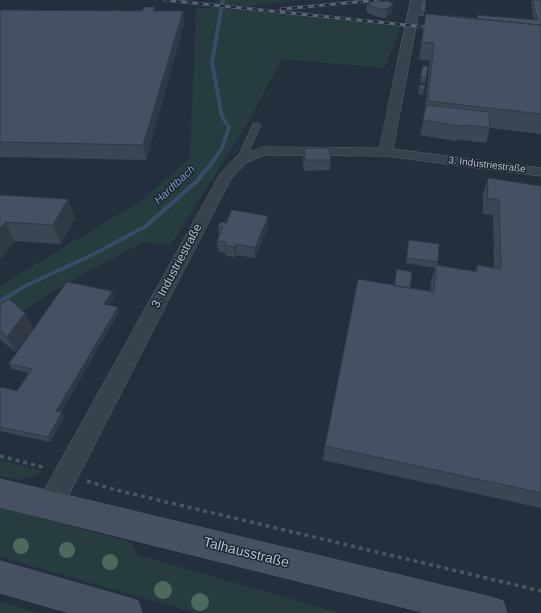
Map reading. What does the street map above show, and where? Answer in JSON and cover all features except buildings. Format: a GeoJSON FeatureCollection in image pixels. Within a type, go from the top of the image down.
{"type":"FeatureCollection","features":[{"type":"Feature","properties":{"kind":"main road","name":"Talhausstraße"},"geometry":{"type":"LineString","coordinates":[[0,493],[491,613]]}},
{"type":"Feature","properties":{"kind":"main road"},"geometry":{"type":"LineString","coordinates":[[0,577],[126,613]]}},
{"type":"Feature","properties":{"kind":"street"},"geometry":{"type":"LineString","coordinates":[[385,152],[416,0]]}},
{"type":"Feature","properties":{"kind":"street","name":"3. Industriestraße"},"geometry":{"type":"LineString","coordinates":[[50,505],[65,474],[214,196],[225,177],[241,160],[263,151],[385,152],[541,172]]}},
{"type":"Feature","properties":{"kind":"lane"},"geometry":{"type":"LineString","coordinates":[[241,160],[257,125]]}},
{"type":"Feature","properties":{"kind":"path"},"geometry":{"type":"LineString","coordinates":[[0,456],[112,489],[541,591]]}},
{"type":"Feature","properties":{"kind":"green space"},"geometry":{"type":"Polygon","coordinates":[[[216,0],[302,0],[247,6],[217,4],[216,0]]]}},
{"type":"Feature","properties":{"kind":"green space"},"geometry":{"type":"Polygon","coordinates":[[[250,7],[403,23],[384,68],[282,59],[247,124],[171,245],[144,242],[61,286],[0,326],[0,286],[142,200],[190,158],[196,8],[250,7]]]}},
{"type":"Feature","properties":{"kind":"green space"},"geometry":{"type":"Polygon","coordinates":[[[0,460],[42,471],[32,477],[22,479],[1,476],[0,460]]]}},
{"type":"Feature","properties":{"kind":"green space"},"geometry":{"type":"Polygon","coordinates":[[[0,507],[130,542],[138,555],[340,613],[196,613],[0,557],[0,507]]]}},
{"type":"Feature","properties":{"kind":"green space"},"geometry":{"type":"Polygon","coordinates":[[[0,601],[38,613],[0,613],[0,601]]]}},
{"type":"Feature","properties":{"kind":"waterway","name":"Hardtbach"},"geometry":{"type":"LineString","coordinates":[[0,302],[23,287],[96,253],[146,226],[196,182],[211,164],[222,148],[229,127],[222,117],[212,62],[223,0]]}},
{"type":"Feature","properties":{"kind":"railway"},"geometry":{"type":"LineString","coordinates":[[165,0],[435,28]]}},
{"type":"Feature","properties":{"kind":"railway"},"geometry":{"type":"LineString","coordinates":[[281,9],[378,0]]}}]}
